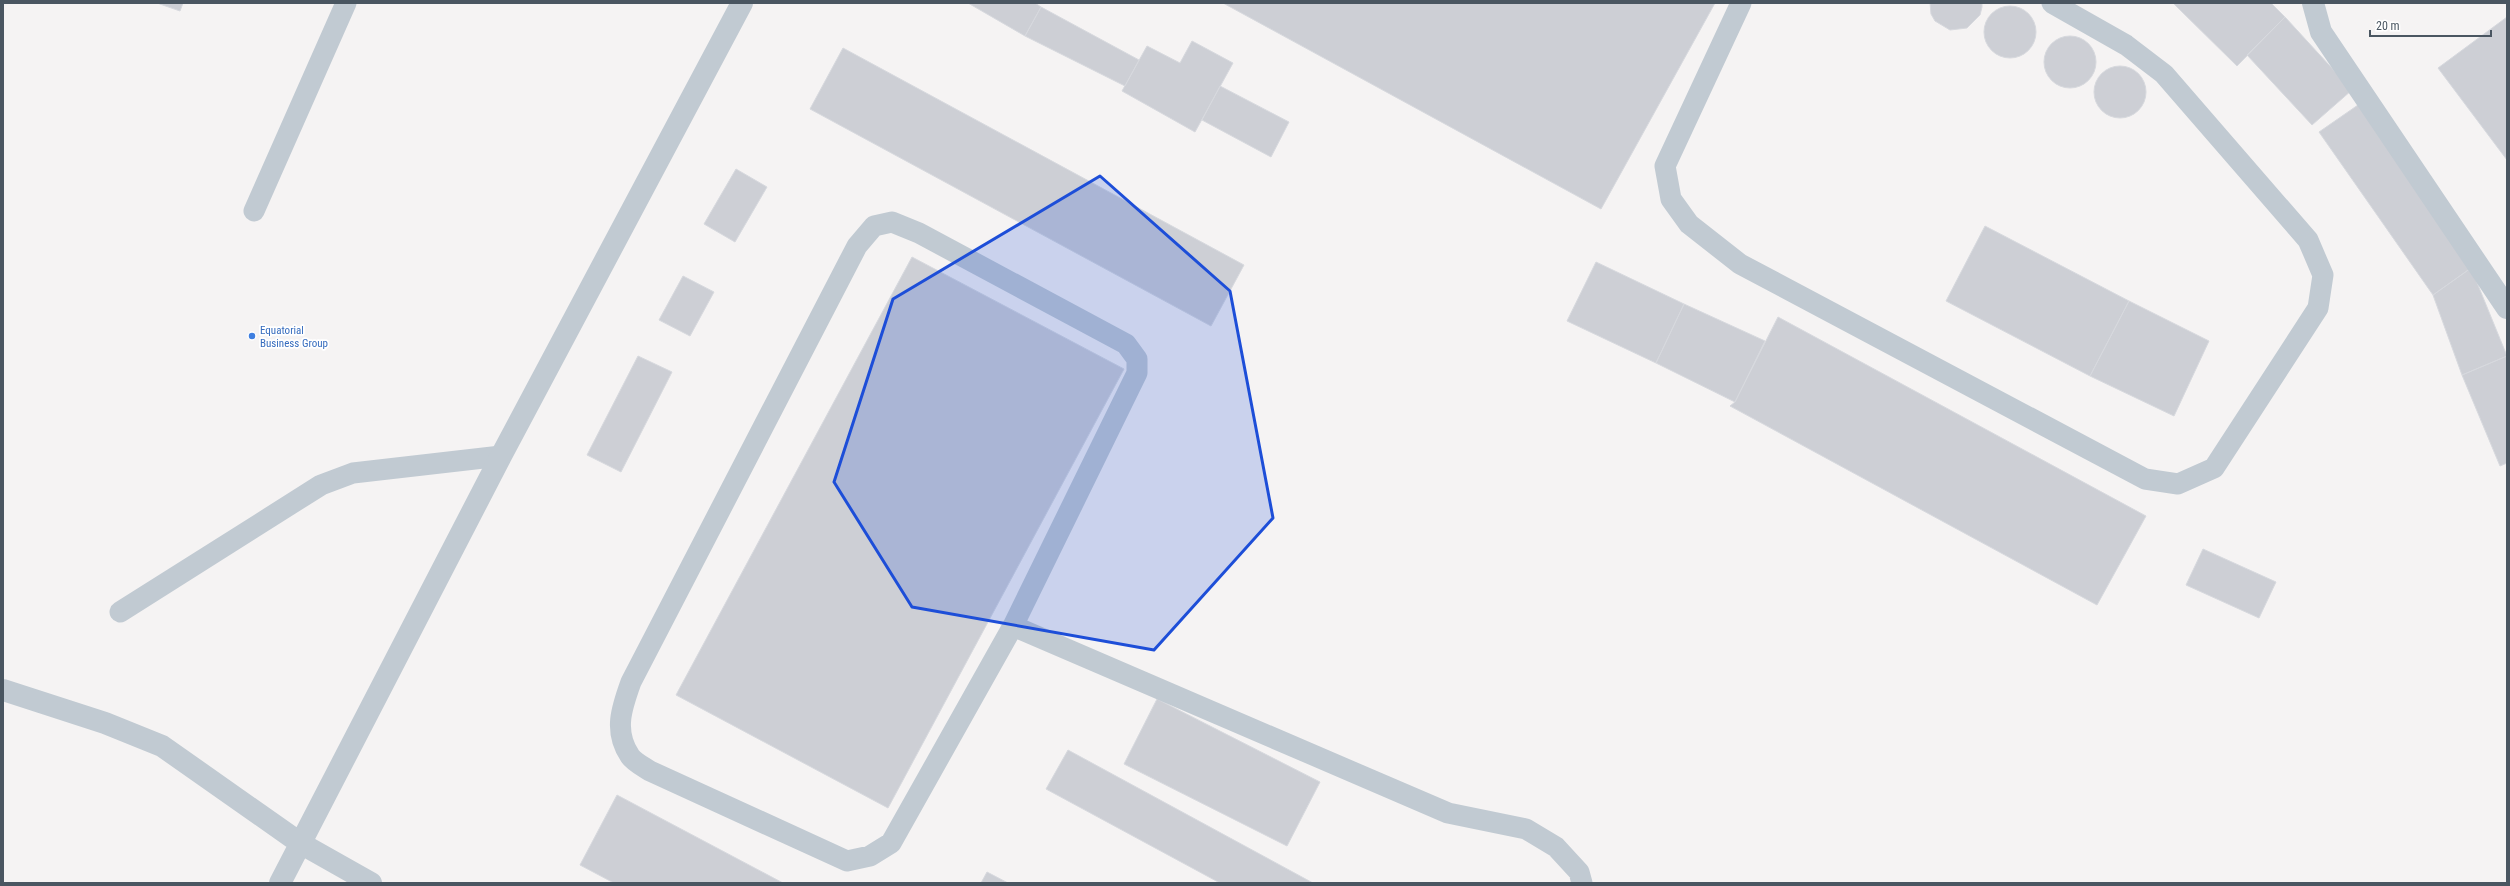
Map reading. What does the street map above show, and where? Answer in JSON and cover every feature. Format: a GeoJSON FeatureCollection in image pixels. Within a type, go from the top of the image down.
{"type":"FeatureCollection","features":[{"type":"Feature","properties":{"kind":"street"},"geometry":{"type":"LineString","coordinates":[[280,883],[501,456],[742,3]]}},
{"type":"Feature","properties":{"kind":"street"},"geometry":{"type":"LineString","coordinates":[[2313,3],[2321,32],[2507,308]]}},
{"type":"Feature","properties":{"kind":"street"},"geometry":{"type":"LineString","coordinates":[[5,695],[106,723],[162,746],[300,843],[371,883]]}},
{"type":"Feature","properties":{"kind":"lane"},"geometry":{"type":"LineString","coordinates":[[254,211],[346,3]]}},
{"type":"Feature","properties":{"kind":"lane"},"geometry":{"type":"LineString","coordinates":[[1741,3],[1666,166],[1671,199],[1689,224],[1740,264],[2145,479],[2178,484],[2214,468],[2318,308],[2323,275],[2308,240],[2164,74],[2126,45],[2052,3]]}},
{"type":"Feature","properties":{"kind":"lane"},"geometry":{"type":"LineString","coordinates":[[892,222],[919,233],[1126,344],[1137,359],[1137,373],[1013,626],[891,842],[870,856],[847,860],[650,771],[630,757],[621,738],[620,714],[631,682],[857,246],[874,226],[892,222]]}},
{"type":"Feature","properties":{"kind":"lane"},"geometry":{"type":"LineString","coordinates":[[120,612],[321,485],[353,472],[501,456]]}},
{"type":"Feature","properties":{"kind":"lane"},"geometry":{"type":"LineString","coordinates":[[1013,626],[1448,813],[1526,829],[1556,847],[1579,872],[1582,883]]}},
{"type":"Feature","properties":{"kind":"highlighted area"},"geometry":{"type":"Polygon","coordinates":[[[1100,176],[1230,291],[1273,518],[1154,650],[912,607],[834,482],[893,299],[1100,176]]]}},
{"type":"Feature","properties":{"kind":"building"},"geometry":{"type":"Polygon","coordinates":[[[157,3],[183,3],[180,11],[157,3]]]}},
{"type":"Feature","properties":{"kind":"building"},"geometry":{"type":"Polygon","coordinates":[[[968,3],[1035,3],[1041,7],[1025,36],[968,3]]]}},
{"type":"Feature","properties":{"kind":"building"},"geometry":{"type":"Polygon","coordinates":[[[1223,3],[1715,3],[1601,209],[1223,3]]]}},
{"type":"Feature","properties":{"kind":"building"},"geometry":{"type":"Polygon","coordinates":[[[1930,3],[1982,3],[1982,7],[1980,15],[1967,28],[1950,30],[1935,21],[1931,14],[1930,3]]]}},
{"type":"Feature","properties":{"kind":"building"},"geometry":{"type":"Polygon","coordinates":[[[2173,3],[2271,3],[2285,17],[2237,66],[2173,3]]]}},
{"type":"Feature","properties":{"kind":"building"},"geometry":{"type":"Polygon","coordinates":[[[2005,6],[2015,6],[2029,13],[2036,27],[2036,37],[2029,51],[2015,58],[2005,58],[1995,54],[1988,47],[1984,37],[1984,27],[1988,17],[1995,10],[2005,6]]]}},
{"type":"Feature","properties":{"kind":"building"},"geometry":{"type":"Polygon","coordinates":[[[1041,7],[1139,60],[1125,86],[1025,36],[1041,7]]]}},
{"type":"Feature","properties":{"kind":"building"},"geometry":{"type":"Polygon","coordinates":[[[2285,17],[2352,90],[2312,125],[2247,55],[2285,17]]]}},
{"type":"Feature","properties":{"kind":"building"},"geometry":{"type":"Polygon","coordinates":[[[2507,17],[2507,160],[2438,68],[2507,17]]]}},
{"type":"Feature","properties":{"kind":"building"},"geometry":{"type":"Polygon","coordinates":[[[2065,36],[2075,36],[2085,40],[2092,47],[2096,57],[2096,67],[2092,77],[2085,84],[2075,88],[2065,88],[2055,84],[2048,77],[2044,67],[2044,57],[2048,47],[2055,40],[2065,36]]]}},
{"type":"Feature","properties":{"kind":"building"},"geometry":{"type":"Polygon","coordinates":[[[1192,41],[1233,63],[1195,132],[1122,91],[1147,46],[1180,63],[1192,41]]]}},
{"type":"Feature","properties":{"kind":"building"},"geometry":{"type":"Polygon","coordinates":[[[843,48],[1244,265],[1211,326],[810,109],[843,48]]]}},
{"type":"Feature","properties":{"kind":"building"},"geometry":{"type":"Polygon","coordinates":[[[2115,66],[2125,66],[2135,70],[2142,77],[2146,87],[2146,97],[2142,107],[2135,114],[2125,118],[2115,118],[2105,114],[2098,107],[2094,97],[2094,87],[2098,77],[2105,70],[2115,66]]]}},
{"type":"Feature","properties":{"kind":"building"},"geometry":{"type":"Polygon","coordinates":[[[1220,86],[1289,122],[1271,157],[1202,120],[1220,86]]]}},
{"type":"Feature","properties":{"kind":"building"},"geometry":{"type":"Polygon","coordinates":[[[2358,105],[2471,268],[2433,295],[2319,132],[2358,105]]]}},
{"type":"Feature","properties":{"kind":"building"},"geometry":{"type":"Polygon","coordinates":[[[736,169],[767,187],[735,242],[704,224],[736,169]]]}},
{"type":"Feature","properties":{"kind":"building"},"geometry":{"type":"Polygon","coordinates":[[[1985,226],[2129,301],[2090,376],[1946,301],[1985,226]]]}},
{"type":"Feature","properties":{"kind":"building"},"geometry":{"type":"Polygon","coordinates":[[[912,257],[1124,369],[888,808],[676,695],[912,257]]]}},
{"type":"Feature","properties":{"kind":"building"},"geometry":{"type":"Polygon","coordinates":[[[1596,262],[1684,304],[1656,363],[1567,321],[1596,262]]]}},
{"type":"Feature","properties":{"kind":"building"},"geometry":{"type":"Polygon","coordinates":[[[2471,268],[2507,356],[2462,375],[2433,295],[2471,268]]]}},
{"type":"Feature","properties":{"kind":"building"},"geometry":{"type":"Polygon","coordinates":[[[683,276],[714,292],[690,336],[659,320],[683,276]]]}},
{"type":"Feature","properties":{"kind":"building"},"geometry":{"type":"Polygon","coordinates":[[[2129,301],[2209,341],[2174,416],[2090,376],[2129,301]]]}},
{"type":"Feature","properties":{"kind":"building"},"geometry":{"type":"Polygon","coordinates":[[[1684,304],[1765,341],[1735,402],[1656,363],[1684,304]]]}},
{"type":"Feature","properties":{"kind":"building"},"geometry":{"type":"Polygon","coordinates":[[[1778,317],[2146,516],[2097,605],[1730,406],[1735,402],[1778,317]]]}},
{"type":"Feature","properties":{"kind":"building"},"geometry":{"type":"Polygon","coordinates":[[[638,356],[672,372],[621,472],[587,455],[638,356]]]}},
{"type":"Feature","properties":{"kind":"building"},"geometry":{"type":"Polygon","coordinates":[[[2507,356],[2507,463],[2500,466],[2462,375],[2507,356]]]}},
{"type":"Feature","properties":{"kind":"building"},"geometry":{"type":"Polygon","coordinates":[[[2203,549],[2276,582],[2259,618],[2186,585],[2203,549]]]}},
{"type":"Feature","properties":{"kind":"building"},"geometry":{"type":"Polygon","coordinates":[[[1157,699],[1320,782],[1287,846],[1124,764],[1157,699]]]}},
{"type":"Feature","properties":{"kind":"building"},"geometry":{"type":"Polygon","coordinates":[[[1068,750],[1313,883],[1220,883],[1046,789],[1068,750]]]}},
{"type":"Feature","properties":{"kind":"building"},"geometry":{"type":"Polygon","coordinates":[[[617,795],[783,883],[614,883],[580,865],[617,795]]]}},
{"type":"Feature","properties":{"kind":"building"},"geometry":{"type":"Polygon","coordinates":[[[987,872],[1008,883],[981,883],[987,872]]]}},
{"type":"Feature","properties":{"kind":"place","name":"Equatorial Business Group"},"geometry":{"type":"Point","coordinates":[252,336]}}]}
